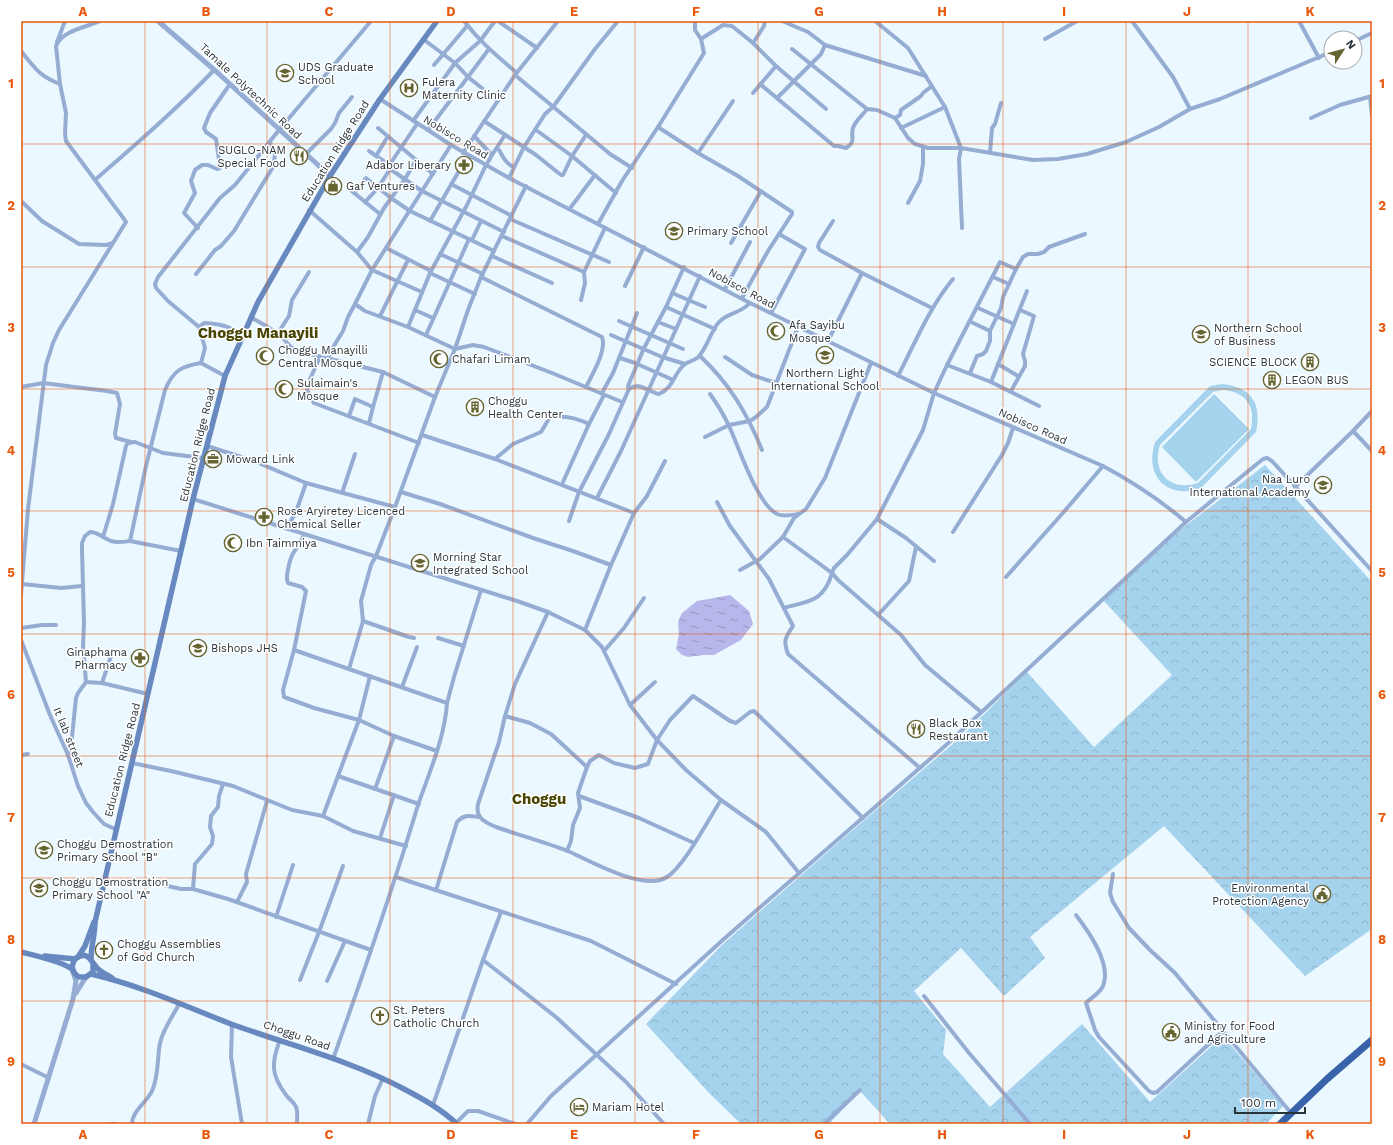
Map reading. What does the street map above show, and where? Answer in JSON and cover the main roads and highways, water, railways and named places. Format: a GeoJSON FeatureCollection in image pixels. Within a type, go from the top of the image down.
{"type":"FeatureCollection","features":[{"type":"Feature","properties":{"kind":"highway"},"geometry":{"type":"LineString","coordinates":[[1280,1124],[1372,1040]]}},
{"type":"Feature","properties":{"kind":"main road","name":"Education Ridge Road"},"geometry":{"type":"LineString","coordinates":[[76,958],[85,946],[95,922],[115,829],[132,763],[193,499],[225,376],[242,335],[309,210],[380,99],[437,21]]}},
{"type":"Feature","properties":{"kind":"main road","name":"Education Ridge Road"},"geometry":{"type":"LineString","coordinates":[[92,961],[91,944],[95,931],[95,922]]}},
{"type":"Feature","properties":{"kind":"main road"},"geometry":{"type":"LineString","coordinates":[[21,952],[35,955],[70,967],[79,977],[88,976],[94,969],[92,961],[82,955],[76,958],[35,955]]}},
{"type":"Feature","properties":{"kind":"main road"},"geometry":{"type":"LineString","coordinates":[[73,971],[72,966],[76,958]]}},
{"type":"Feature","properties":{"kind":"main road","name":"Choggu Road"},"geometry":{"type":"LineString","coordinates":[[92,961],[99,969],[122,982],[232,1024],[383,1078],[433,1105],[456,1124]]}},
{"type":"Feature","properties":{"kind":"main road","name":"Choggu Road"},"geometry":{"type":"LineString","coordinates":[[88,976],[122,982]]}},
{"type":"Feature","properties":{"kind":"water"},"geometry":{"type":"Polygon","coordinates":[[[730,595],[749,611],[753,624],[741,640],[714,655],[688,657],[682,655],[676,649],[679,634],[678,622],[682,613],[697,601],[730,595]]]}},
{"type":"Feature","properties":{"kind":"place","name":"UDS Graduate School"},"geometry":{"type":"Point","coordinates":[285,73]}},
{"type":"Feature","properties":{"kind":"place","name":"Fulera Maternity Clinic"},"geometry":{"type":"Point","coordinates":[409,88]}},
{"type":"Feature","properties":{"kind":"place","name":"SUGLO-NAM Special Food"},"geometry":{"type":"Point","coordinates":[299,156]}},
{"type":"Feature","properties":{"kind":"place","name":"Adabor Liberary"},"geometry":{"type":"Point","coordinates":[464,165]}},
{"type":"Feature","properties":{"kind":"place","name":"Gaf Ventures"},"geometry":{"type":"Point","coordinates":[333,186]}},
{"type":"Feature","properties":{"kind":"place","name":"Primary School"},"geometry":{"type":"Point","coordinates":[674,231]}},
{"type":"Feature","properties":{"kind":"place","name":"Afa Sayibu Mosque"},"geometry":{"type":"Point","coordinates":[776,331]}},
{"type":"Feature","properties":{"kind":"place","name":"Northern School of Business"},"geometry":{"type":"Point","coordinates":[1201,334]}},
{"type":"Feature","properties":{"kind":"place","name":"Northern Light International School"},"geometry":{"type":"Point","coordinates":[825,355]}},
{"type":"Feature","properties":{"kind":"place","name":"Choggu Manayilli Central Mosque"},"geometry":{"type":"Point","coordinates":[265,356]}},
{"type":"Feature","properties":{"kind":"place","name":"Chafari Limam"},"geometry":{"type":"Point","coordinates":[439,359]}},
{"type":"Feature","properties":{"kind":"place","name":"SCIENCE BLOCK"},"geometry":{"type":"Point","coordinates":[1310,362]}},
{"type":"Feature","properties":{"kind":"place","name":"LEGON BUS"},"geometry":{"type":"Point","coordinates":[1272,380]}},
{"type":"Feature","properties":{"kind":"place","name":"Sulaimain's Mosque"},"geometry":{"type":"Point","coordinates":[284,389]}},
{"type":"Feature","properties":{"kind":"place","name":"Choggu Health Center"},"geometry":{"type":"Point","coordinates":[475,407]}},
{"type":"Feature","properties":{"kind":"place","name":"Moward Link"},"geometry":{"type":"Point","coordinates":[213,459]}},
{"type":"Feature","properties":{"kind":"place","name":"Naa Luro International Academy"},"geometry":{"type":"Point","coordinates":[1323,485]}},
{"type":"Feature","properties":{"kind":"place","name":"Rose Aryiretey Licenced Chemical Seller"},"geometry":{"type":"Point","coordinates":[264,517]}},
{"type":"Feature","properties":{"kind":"place","name":"Ibn Taimmiya"},"geometry":{"type":"Point","coordinates":[233,543]}},
{"type":"Feature","properties":{"kind":"place","name":"Morning Star Integrated School"},"geometry":{"type":"Point","coordinates":[420,563]}},
{"type":"Feature","properties":{"kind":"place","name":"Bishops JHS"},"geometry":{"type":"Point","coordinates":[198,648]}},
{"type":"Feature","properties":{"kind":"place","name":"Ginaphama Pharmacy"},"geometry":{"type":"Point","coordinates":[140,658]}},
{"type":"Feature","properties":{"kind":"place","name":"Black Box Restaurant"},"geometry":{"type":"Point","coordinates":[916,729]}},
{"type":"Feature","properties":{"kind":"place","name":"Choggu Demostration Primary School \"B\""},"geometry":{"type":"Point","coordinates":[44,850]}},
{"type":"Feature","properties":{"kind":"place","name":"Choggu Demostration Primary School \"A\""},"geometry":{"type":"Point","coordinates":[39,888]}},
{"type":"Feature","properties":{"kind":"place","name":"Environmental Protection Agency"},"geometry":{"type":"Point","coordinates":[1322,894]}},
{"type":"Feature","properties":{"kind":"place","name":"Choggu Assemblies of God Church"},"geometry":{"type":"Point","coordinates":[104,950]}},
{"type":"Feature","properties":{"kind":"place","name":"St. Peters Catholic Church"},"geometry":{"type":"Point","coordinates":[380,1016]}},
{"type":"Feature","properties":{"kind":"place","name":"Ministry for Food and Agriculture"},"geometry":{"type":"Point","coordinates":[1171,1032]}},
{"type":"Feature","properties":{"kind":"place","name":"Mariam Hotel"},"geometry":{"type":"Point","coordinates":[579,1107]}},
{"type":"Feature","properties":{"kind":"district","name":"Choggu Manayili"},"geometry":{"type":"Point","coordinates":[258,333]}},
{"type":"Feature","properties":{"kind":"district","name":"Choggu"},"geometry":{"type":"Point","coordinates":[539,799]}}]}
